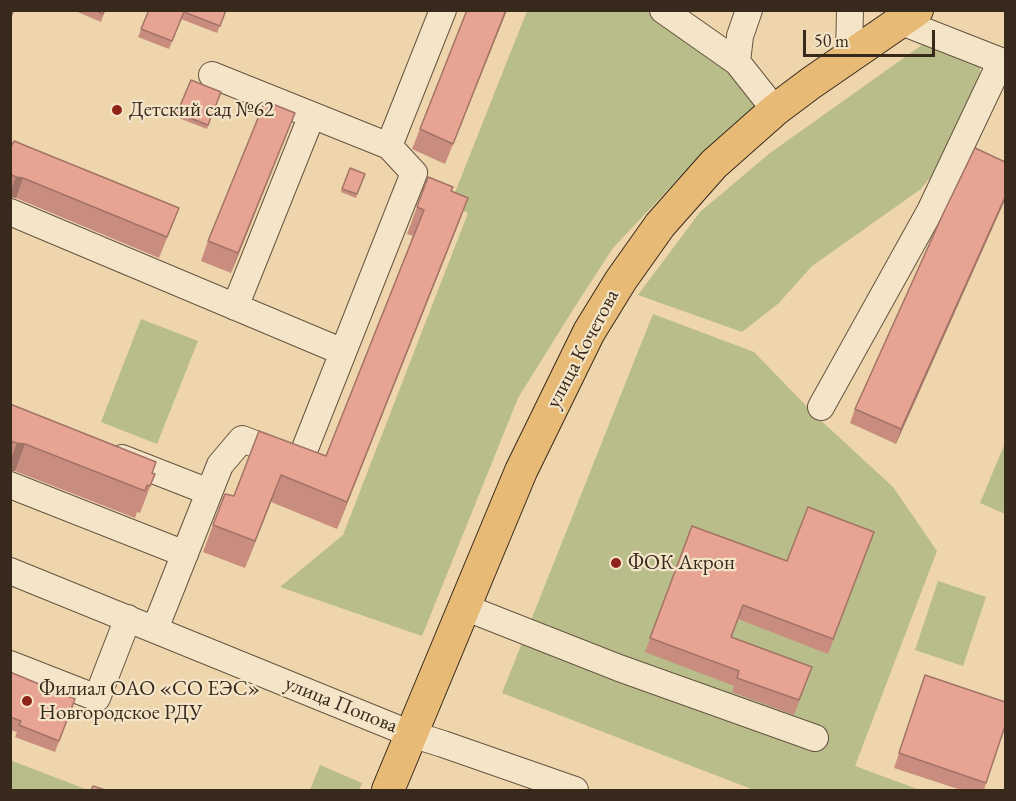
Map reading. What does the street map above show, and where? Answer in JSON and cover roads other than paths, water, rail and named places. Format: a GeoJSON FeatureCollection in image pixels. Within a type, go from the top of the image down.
{"type":"FeatureCollection","features":[{"type":"Feature","properties":{"kind":"main road","name":"улица Кочетова"},"geometry":{"type":"LineString","coordinates":[[388,790],[521,471],[589,332],[621,280],[660,225],[714,164],[775,110],[908,16]]}},
{"type":"Feature","properties":{"kind":"street"},"geometry":{"type":"LineString","coordinates":[[390,146],[443,10]]}},
{"type":"Feature","properties":{"kind":"street"},"geometry":{"type":"LineString","coordinates":[[663,10],[737,63],[775,110]]}},
{"type":"Feature","properties":{"kind":"street"},"geometry":{"type":"LineString","coordinates":[[737,63],[740,36],[749,10]]}},
{"type":"Feature","properties":{"kind":"street"},"geometry":{"type":"LineString","coordinates":[[849,56],[850,10]]}},
{"type":"Feature","properties":{"kind":"street"},"geometry":{"type":"LineString","coordinates":[[821,407],[930,211],[995,74],[1003,62],[908,16]]}},
{"type":"Feature","properties":{"kind":"street"},"geometry":{"type":"LineString","coordinates":[[155,629],[220,465],[242,439],[300,461],[414,173],[390,146],[212,75]]}},
{"type":"Feature","properties":{"kind":"street"},"geometry":{"type":"LineString","coordinates":[[235,307],[312,115]]}},
{"type":"Feature","properties":{"kind":"street"},"geometry":{"type":"LineString","coordinates":[[10,212],[343,352]]}},
{"type":"Feature","properties":{"kind":"street"},"geometry":{"type":"LineString","coordinates":[[99,449],[209,492]]}},
{"type":"Feature","properties":{"kind":"street"},"geometry":{"type":"LineString","coordinates":[[10,486],[185,554]]}},
{"type":"Feature","properties":{"kind":"street","name":"улица Попова"},"geometry":{"type":"LineString","coordinates":[[11,573],[128,618],[411,734],[549,786],[575,790]]}},
{"type":"Feature","properties":{"kind":"street"},"geometry":{"type":"LineString","coordinates":[[464,607],[619,668],[815,738]]}},
{"type":"Feature","properties":{"kind":"street"},"geometry":{"type":"LineString","coordinates":[[10,664],[97,698],[128,618]]}},
{"type":"Feature","properties":{"kind":"place","name":"Детский сад №62"},"geometry":{"type":"Point","coordinates":[117,110]}},
{"type":"Feature","properties":{"kind":"place","name":"ФОК Акрон"},"geometry":{"type":"Point","coordinates":[616,563]}},
{"type":"Feature","properties":{"kind":"place","name":"Филиал ОАО «СО ЕЭС» Новгородское РДУ"},"geometry":{"type":"Point","coordinates":[27,701]}}]}
